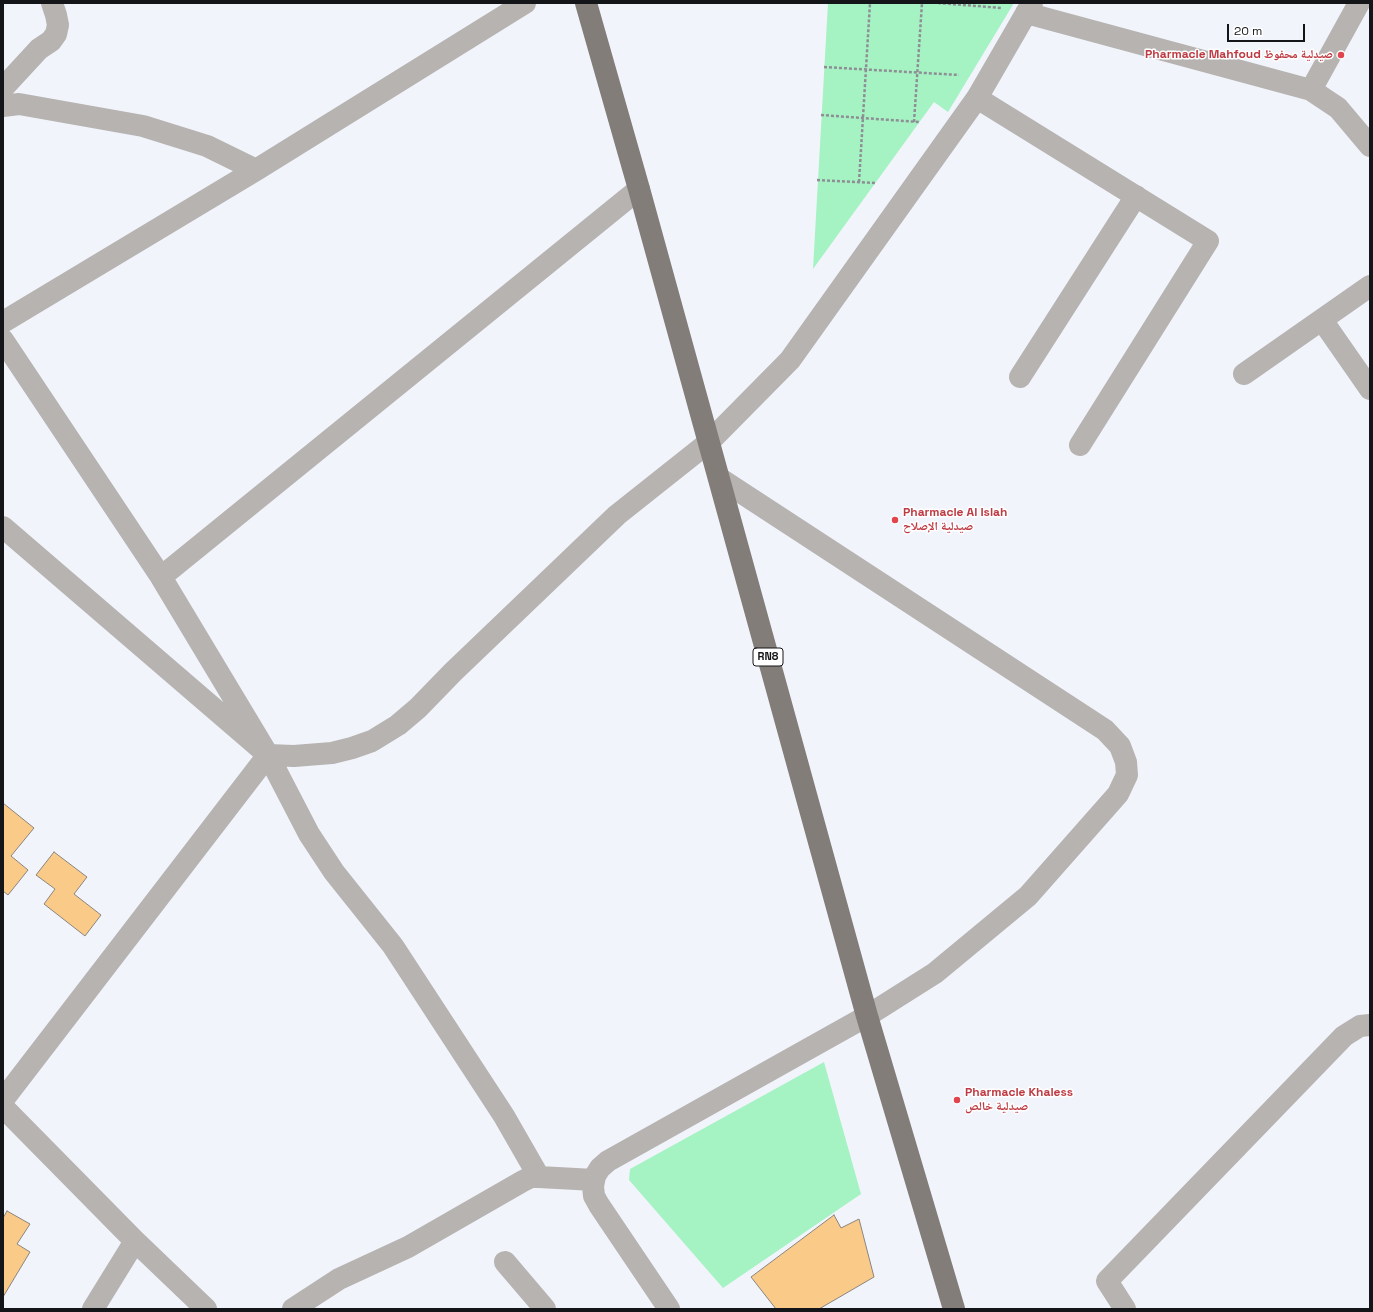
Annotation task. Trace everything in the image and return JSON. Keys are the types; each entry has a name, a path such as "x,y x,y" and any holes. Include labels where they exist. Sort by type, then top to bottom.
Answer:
{"main road":[{"name":"RN8","path":"586,3 639,189 867,1016 954,1309"}],"street":[{"path":"3,88 39,50 51,41 56,34 58,25 52,3"},
{"path":"3,322 256,170 525,3"},
{"path":"1311,90 1359,3"},
{"path":"3,527 268,755 300,756 332,753 352,748 372,741 398,725 418,708 453,672 617,515 709,442 790,360 977,98 1029,8 1311,90 1338,108 1370,146"},
{"path":"977,98 1208,241 1080,445"},
{"path":"3,106 19,104 143,126 207,146 256,170"},
{"path":"161,577 639,189"},
{"path":"1020,377 1136,196"},
{"path":"1244,374 1370,286"},
{"path":"1322,320 1370,388"},
{"path":"3,340 161,577 268,755 309,834 334,872 393,946 504,1116 538,1177"},
{"path":"669,1309 594,1196 594,1180 600,1168 608,1161 867,1016 935,973 1028,896 1118,794 1127,775 1126,762 1120,746 1105,730 718,478"},
{"path":"3,1100 268,755"},
{"path":"1125,1309 1107,1281 1344,1036 1360,1026 1370,1025"},
{"path":"3,1107 135,1241 206,1309"},
{"path":"293,1309 339,1279 408,1247 531,1177 594,1180"},
{"path":"93,1309 135,1241"},
{"path":"505,1262 545,1309"}],"path":[{"path":"859,182 870,3"},
{"path":"914,122 922,3"},
{"path":"938,3 1010,9 1029,8"},
{"path":"997,3 997,8"},
{"path":"824,67 958,75"},
{"path":"821,115 919,122"},
{"path":"817,180 875,183"}],"green space":[{"path":"828,3 1014,3 948,112 934,102 813,269"},
{"path":"824,1062 861,1194 723,1288 629,1180 630,1169"}],"building":[{"path":"3,803 34,828 11,856 28,870 8,895 3,891"},
{"path":"54,852 87,877 74,894 101,915 85,936 44,904 55,889 36,875"},
{"path":"7,1211 30,1224 17,1244 30,1252 3,1297 3,1218"},
{"path":"834,1215 841,1228 859,1219 874,1277 819,1309 776,1309 751,1277"}],"place":[{"name":"Pharmacie Mahfoud صيدلية محفوظ","path":"1341,55"},
{"name":"Pharmacie Al Islah صيدلية الإصلاح","path":"895,520"},
{"name":"Pharmacie Khaless صيدلية خالص","path":"957,1100"}]}
